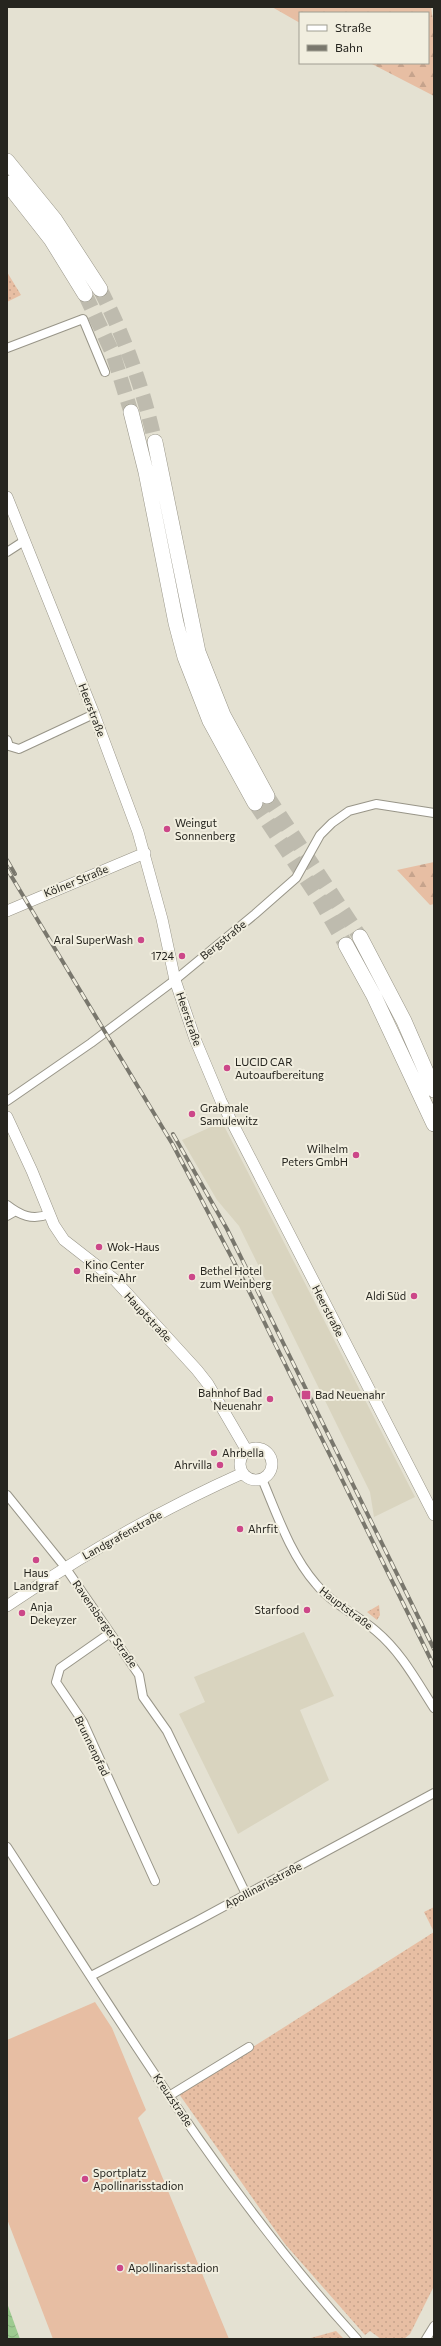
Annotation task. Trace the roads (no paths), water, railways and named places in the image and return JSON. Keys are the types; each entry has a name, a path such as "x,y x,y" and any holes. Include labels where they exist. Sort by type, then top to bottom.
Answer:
{"highway":[{"path":"7,162 55,220 100,289"},
{"path":"7,183 51,238 85,294"},
{"path":"131,412 146,472 176,623 185,657 210,721 261,799 223,715 198,652 155,442"},
{"path":"360,938 400,1014 434,1090"},
{"path":"346,945 374,996 434,1124"}],"main road":[{"name":"Heerstraße","path":"7,497 94,714 145,853 175,980 195,1039 221,1101 434,1514"},
{"name":"Kölner Straße","path":"7,911 145,853"},
{"name":"Hauptstraße","path":"7,1117 32,1171 49,1214 64,1240 114,1279 196,1370 208,1384 247,1451"},
{"path":"260,1449 270,1457 271,1469 262,1479 250,1479 243,1473 241,1460 247,1451 260,1449"},
{"name":"Landgrafenstraße","path":"7,1606 64,1567 179,1503 243,1473"}],"street":[{"path":"7,348 83,319 105,372"},
{"path":"7,552 24,541"},
{"path":"7,740 10,746 19,749 94,714"},
{"name":"Bergstraße","path":"7,1101 91,1043 175,980 296,878 320,836 332,823 349,811 376,804 434,813"},
{"path":"7,1205 11,1214 35,1217 49,1214"},
{"name":"Hauptstraße","path":"262,1479 277,1517 310,1577 323,1592 374,1629 393,1647 434,1708"},
{"name":"Ravensberger Straße","path":"7,1494 64,1567 139,1675 144,1697 166,1731 246,1894"},
{"name":"Brunnenpfad","path":"110,1633 60,1668 56,1682 83,1722 155,1881"},
{"name":"Apollinarisstraße","path":"91,1976 434,1793"},
{"name":"Kreuzstraße","path":"7,1847 169,2096 276,2245 357,2339"},
{"path":"169,2096 249,2047"},
{"path":"426,2339 434,2326"}],"water":[{"path":"7,2303 20,2339 7,2339"}],"tunnel":[{"path":"100,289 125,345 139,383 155,442"},
{"path":"85,294 113,354 131,412"},
{"path":"267,796 360,937"},
{"path":"255,803 320,900 346,945"}],"railway":[{"path":"7,860 15,874"},
{"path":"7,869 173,1145 247,1287 434,1666"},
{"path":"173,1134 227,1229 434,1649"}],"place":[{"name":"Weingut Sonnenberg","path":"167,829"},
{"name":"Aral SuperWash","path":"141,940"},
{"name":"1724","path":"182,956"},
{"name":"LUCID CAR Autoaufbereitung","path":"227,1068"},
{"name":"Grabmale Samulewitz","path":"192,1114"},
{"name":"Wilhelm Peters GmbH","path":"356,1155"},
{"name":"Wok-Haus","path":"99,1247"},
{"name":"Kino Center Rhein-Ahr","path":"77,1271"},
{"name":"Bethel Hotel zum Weinberg","path":"192,1277"},
{"name":"Aldi Süd","path":"414,1296"},
{"name":"Bad Neuenahr","path":"306,1395"},
{"name":"Bahnhof Bad Neuenahr","path":"270,1399"},
{"name":"Ahrbella","path":"214,1453"},
{"name":"Ahrvilla","path":"220,1465"},
{"name":"Ahrfit","path":"240,1529"},
{"name":"Haus Landgraf","path":"36,1560"},
{"name":"Starfood","path":"307,1610"},
{"name":"Anja Dekeyzer","path":"22,1613"},
{"name":"Sportplatz Apollinarisstadion","path":"85,2179"},
{"name":"Apollinarisstadion","path":"120,2268"}]}
